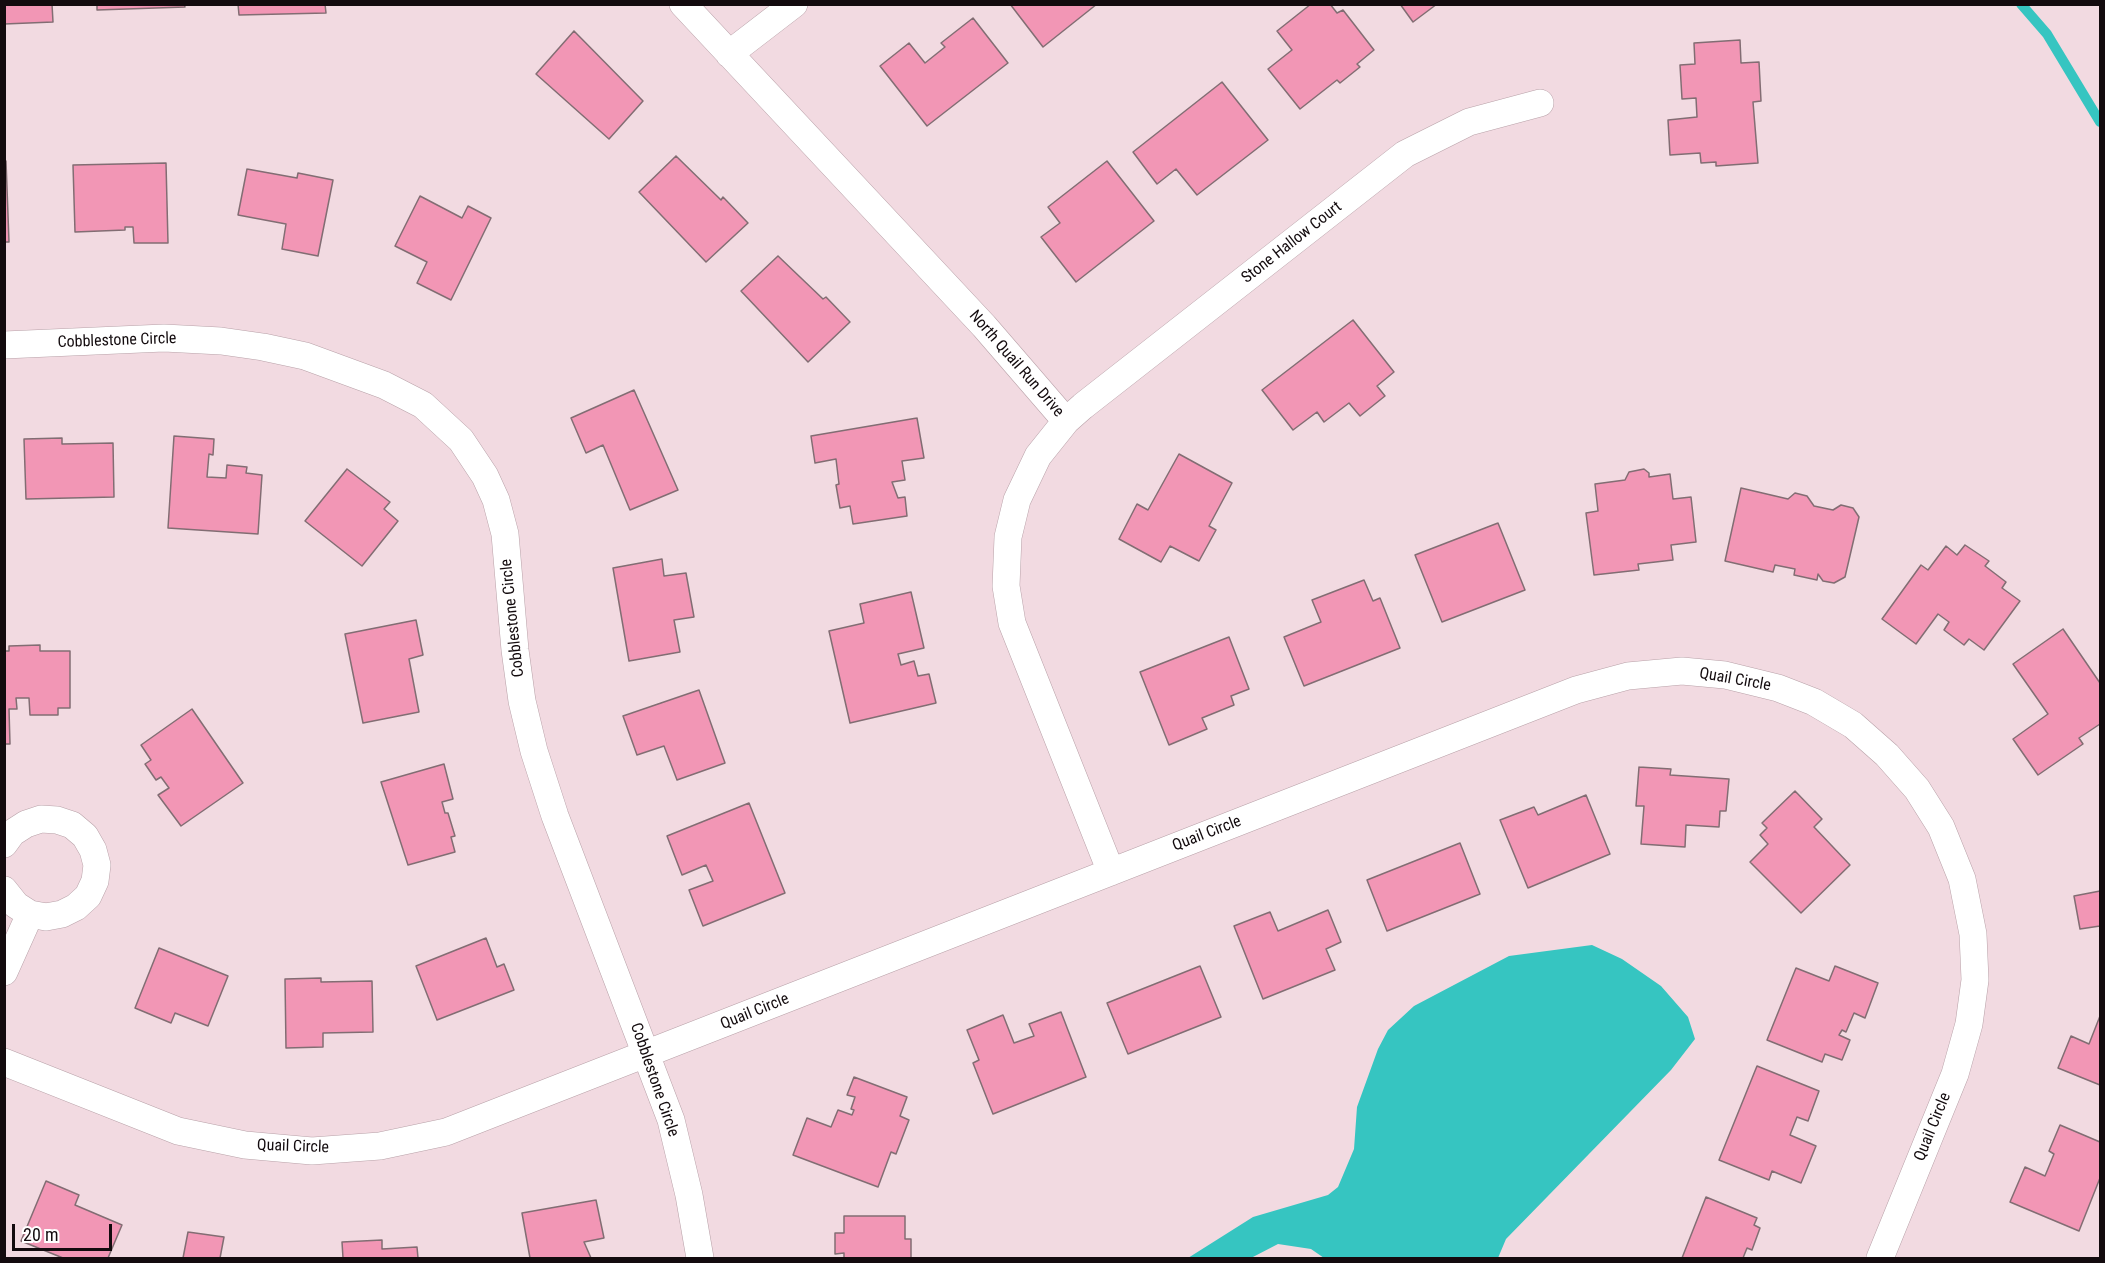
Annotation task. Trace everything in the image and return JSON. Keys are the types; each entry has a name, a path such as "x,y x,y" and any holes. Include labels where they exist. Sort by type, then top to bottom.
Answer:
{"street":[{"name":"North Quail Run Drive","path":"683,4 984,326 1066,421 1038,456 1017,500 1008,537 1006,586 1012,624 1111,872"},
{"path":"729,54 794,4"},
{"name":"Stone Hallow Court","path":"1066,421 1405,154 1469,122 1539,103"},
{"name":"Cobblestone Circle","path":"4,345 164,338 221,341 263,347 304,356 384,385 423,405 461,440 485,476 496,500 506,534 515,650 522,701 534,751 555,816 671,1120 689,1195 700,1258"},
{"name":"Quail Circle","path":"4,1062 178,1131 245,1145 312,1151 380,1146 446,1132 1576,690 1628,676 1682,671 1725,675 1778,688 1814,702 1853,725 1887,755 1917,789 1941,827 1962,879 1973,934 1975,980 1966,1034 1955,1074 1880,1258"},
{"path":"4,844 12,833 26,824 41,819 57,820 72,825 85,836 93,850 97,865 95,881 88,896 76,907 62,914 46,917 30,914 16,905 4,890"},
{"path":"4,972 30,914"}],"water":[{"path":"1592,945 1622,959 1661,986 1688,1017 1695,1039 1671,1070 1506,1239 1498,1258 1324,1258 1311,1249 1278,1244 1251,1258 1188,1258 1253,1217 1328,1195 1338,1187 1354,1149 1357,1107 1378,1049 1388,1030 1414,1006 1509,956"}],"building":[{"path":"4,4 52,4 53,22 4,24"},
{"path":"97,4 184,4 185,7 97,10"},
{"path":"238,4 325,4 326,13 239,15"},
{"path":"1010,4 1097,4 1043,47"},
{"path":"1311,4 1330,4 1337,13 1343,10 1374,50 1357,64 1360,67 1340,83 1337,80 1300,109 1268,69 1292,50 1277,31"},
{"path":"1400,4 1437,4 1413,22"},
{"path":"973,18 1008,63 927,126 880,66 909,43 925,63 945,47 941,43"},
{"path":"574,31 643,101 609,139 536,74"},
{"path":"1740,40 1741,63 1759,62 1761,101 1753,102 1758,163 1716,166 1716,162 1701,163 1700,153 1670,155 1668,120 1697,117 1696,98 1682,99 1680,65 1695,64 1694,43"},
{"path":"1222,82 1268,140 1197,195 1176,169 1157,184 1133,152"},
{"path":"676,156 721,200 723,197 748,223 706,262 639,192"},
{"path":"4,161 6,161 9,242 4,242"},
{"path":"1107,161 1154,221 1076,282 1041,237 1060,223 1048,207"},
{"path":"166,163 168,243 134,243 133,227 125,227 125,230 75,232 73,165"},
{"path":"247,169 297,178 298,173 333,180 318,256 282,249 286,224 238,215"},
{"path":"420,196 462,218 468,206 491,218 451,300 417,283 427,262 395,246"},
{"path":"778,256 823,299 826,297 850,322 808,362 741,291"},
{"path":"1353,320 1394,372 1377,386 1385,396 1360,416 1349,403 1324,422 1317,412 1293,430 1262,390"},
{"path":"634,390 678,490 630,510 603,445 586,453 571,418"},
{"path":"917,418 924,458 902,461 905,480 892,482 898,498 905,497 907,516 853,524 850,506 840,508 836,485 839,484 836,459 815,463 811,436"},
{"path":"174,436 214,439 213,455 209,454 207,477 226,478 227,465 247,467 246,473 262,475 258,534 168,528"},
{"path":"62,438 62,444 113,443 114,497 26,499 24,439"},
{"path":"1179,454 1232,483 1209,526 1216,530 1199,561 1170,546 1161,562 1119,539 1137,504 1148,510"},
{"path":"347,469 390,502 384,509 398,521 362,566 305,521"},
{"path":"1644,469 1649,473 1649,477 1670,474 1673,499 1691,497 1696,542 1671,545 1673,560 1638,564 1639,570 1594,575 1586,513 1598,511 1595,484 1625,480 1629,472"},
{"path":"1741,488 1788,499 1795,493 1807,496 1814,506 1833,510 1841,505 1853,508 1859,517 1845,577 1834,583 1823,581 1818,574 1817,580 1794,575 1795,569 1775,565 1773,572 1725,561"},
{"path":"1498,523 1525,590 1442,622 1415,555"},
{"path":"1965,545 1989,561 1985,566 2006,582 2002,588 2020,601 1984,650 1969,639 1964,645 1944,630 1949,622 1938,614 1916,644 1882,619 1921,565 1928,570 1946,546 1957,555"},
{"path":"662,559 664,576 686,573 694,617 674,620 680,652 629,661 613,568"},
{"path":"1364,580 1373,601 1380,598 1400,648 1304,686 1284,637 1321,622 1312,600"},
{"path":"911,592 924,648 898,654 901,665 914,661 918,676 929,674 936,703 850,723 829,631 864,623 860,604"},
{"path":"416,620 423,655 409,659 419,712 363,723 345,634"},
{"path":"2063,629 2100,683 2100,724 2079,738 2083,744 2038,775 2013,739 2048,714 2013,664"},
{"path":"1229,637 1249,689 1231,696 1234,705 1202,718 1207,729 1169,745 1140,672"},
{"path":"40,645 40,651 70,651 70,708 58,708 58,715 30,715 29,698 16,698 17,709 9,709 10,744 4,744 4,651 9,651 9,646"},
{"path":"699,690 725,763 677,780 664,746 637,755 623,716"},
{"path":"192,709 243,783 181,826 158,795 169,788 161,777 156,780 145,764 151,760 141,745"},
{"path":"444,764 453,799 442,802 455,836 451,837 455,852 408,865 381,782"},
{"path":"1639,767 1671,769 1670,775 1729,779 1726,811 1720,811 1719,827 1686,825 1685,847 1641,844 1644,806 1636,806"},
{"path":"1795,791 1822,819 1814,827 1850,865 1801,913 1750,862 1768,844 1760,835 1767,828 1762,823"},
{"path":"1586,795 1610,854 1528,888 1500,820 1534,807 1538,815"},
{"path":"749,803 785,893 703,926 689,890 713,881 706,865 682,875 667,836"},
{"path":"1460,843 1480,894 1387,931 1367,880"},
{"path":"2100,891 2100,926 2080,929 2074,896"},
{"path":"1328,910 1341,942 1326,949 1335,970 1263,999 1234,926 1270,912 1278,931"},
{"path":"486,938 497,967 504,964 514,990 437,1020 416,966"},
{"path":"159,948 228,976 208,1026 175,1013 171,1023 135,1008"},
{"path":"1200,966 1221,1017 1128,1054 1107,1003"},
{"path":"1835,966 1878,983 1865,1018 1854,1013 1846,1032 1842,1030 1839,1035 1850,1040 1842,1060 1825,1054 1822,1062 1767,1040 1796,968 1829,981"},
{"path":"321,978 321,982 372,981 373,1032 323,1033 323,1047 286,1048 285,979"},
{"path":"1061,1012 1086,1077 993,1114 973,1063 979,1060 967,1030 1003,1015 1014,1043 1034,1036 1029,1024"},
{"path":"2100,1016 2100,1085 2058,1068 2071,1036 2089,1044"},
{"path":"1757,1066 1819,1091 1808,1121 1797,1117 1790,1135 1816,1146 1801,1183 1772,1171 1769,1180 1719,1160"},
{"path":"854,1077 907,1097 900,1116 909,1120 896,1154 891,1152 878,1187 793,1155 807,1118 831,1127 838,1110 852,1115 854,1110 851,1109 855,1097 847,1095"},
{"path":"2060,1125 2100,1142 2100,1178 2079,1231 2010,1202 2025,1167 2045,1176 2054,1154 2049,1151"},
{"path":"46,1181 79,1195 75,1205 122,1225 108,1258 63,1258 21,1241"},
{"path":"1706,1197 1757,1218 1754,1225 1760,1228 1752,1250 1747,1248 1743,1258 1682,1258"},
{"path":"596,1200 604,1238 584,1242 591,1258 530,1258 522,1213"},
{"path":"844,1216 905,1216 905,1239 911,1239 911,1258 844,1258 844,1253 835,1254 835,1233 844,1233"},
{"path":"188,1232 224,1237 220,1258 183,1258"},
{"path":"382,1240 382,1249 417,1247 418,1258 343,1258 342,1242"}],"waterway":[{"path":"2021,4 2047,34 2100,122"}]}
